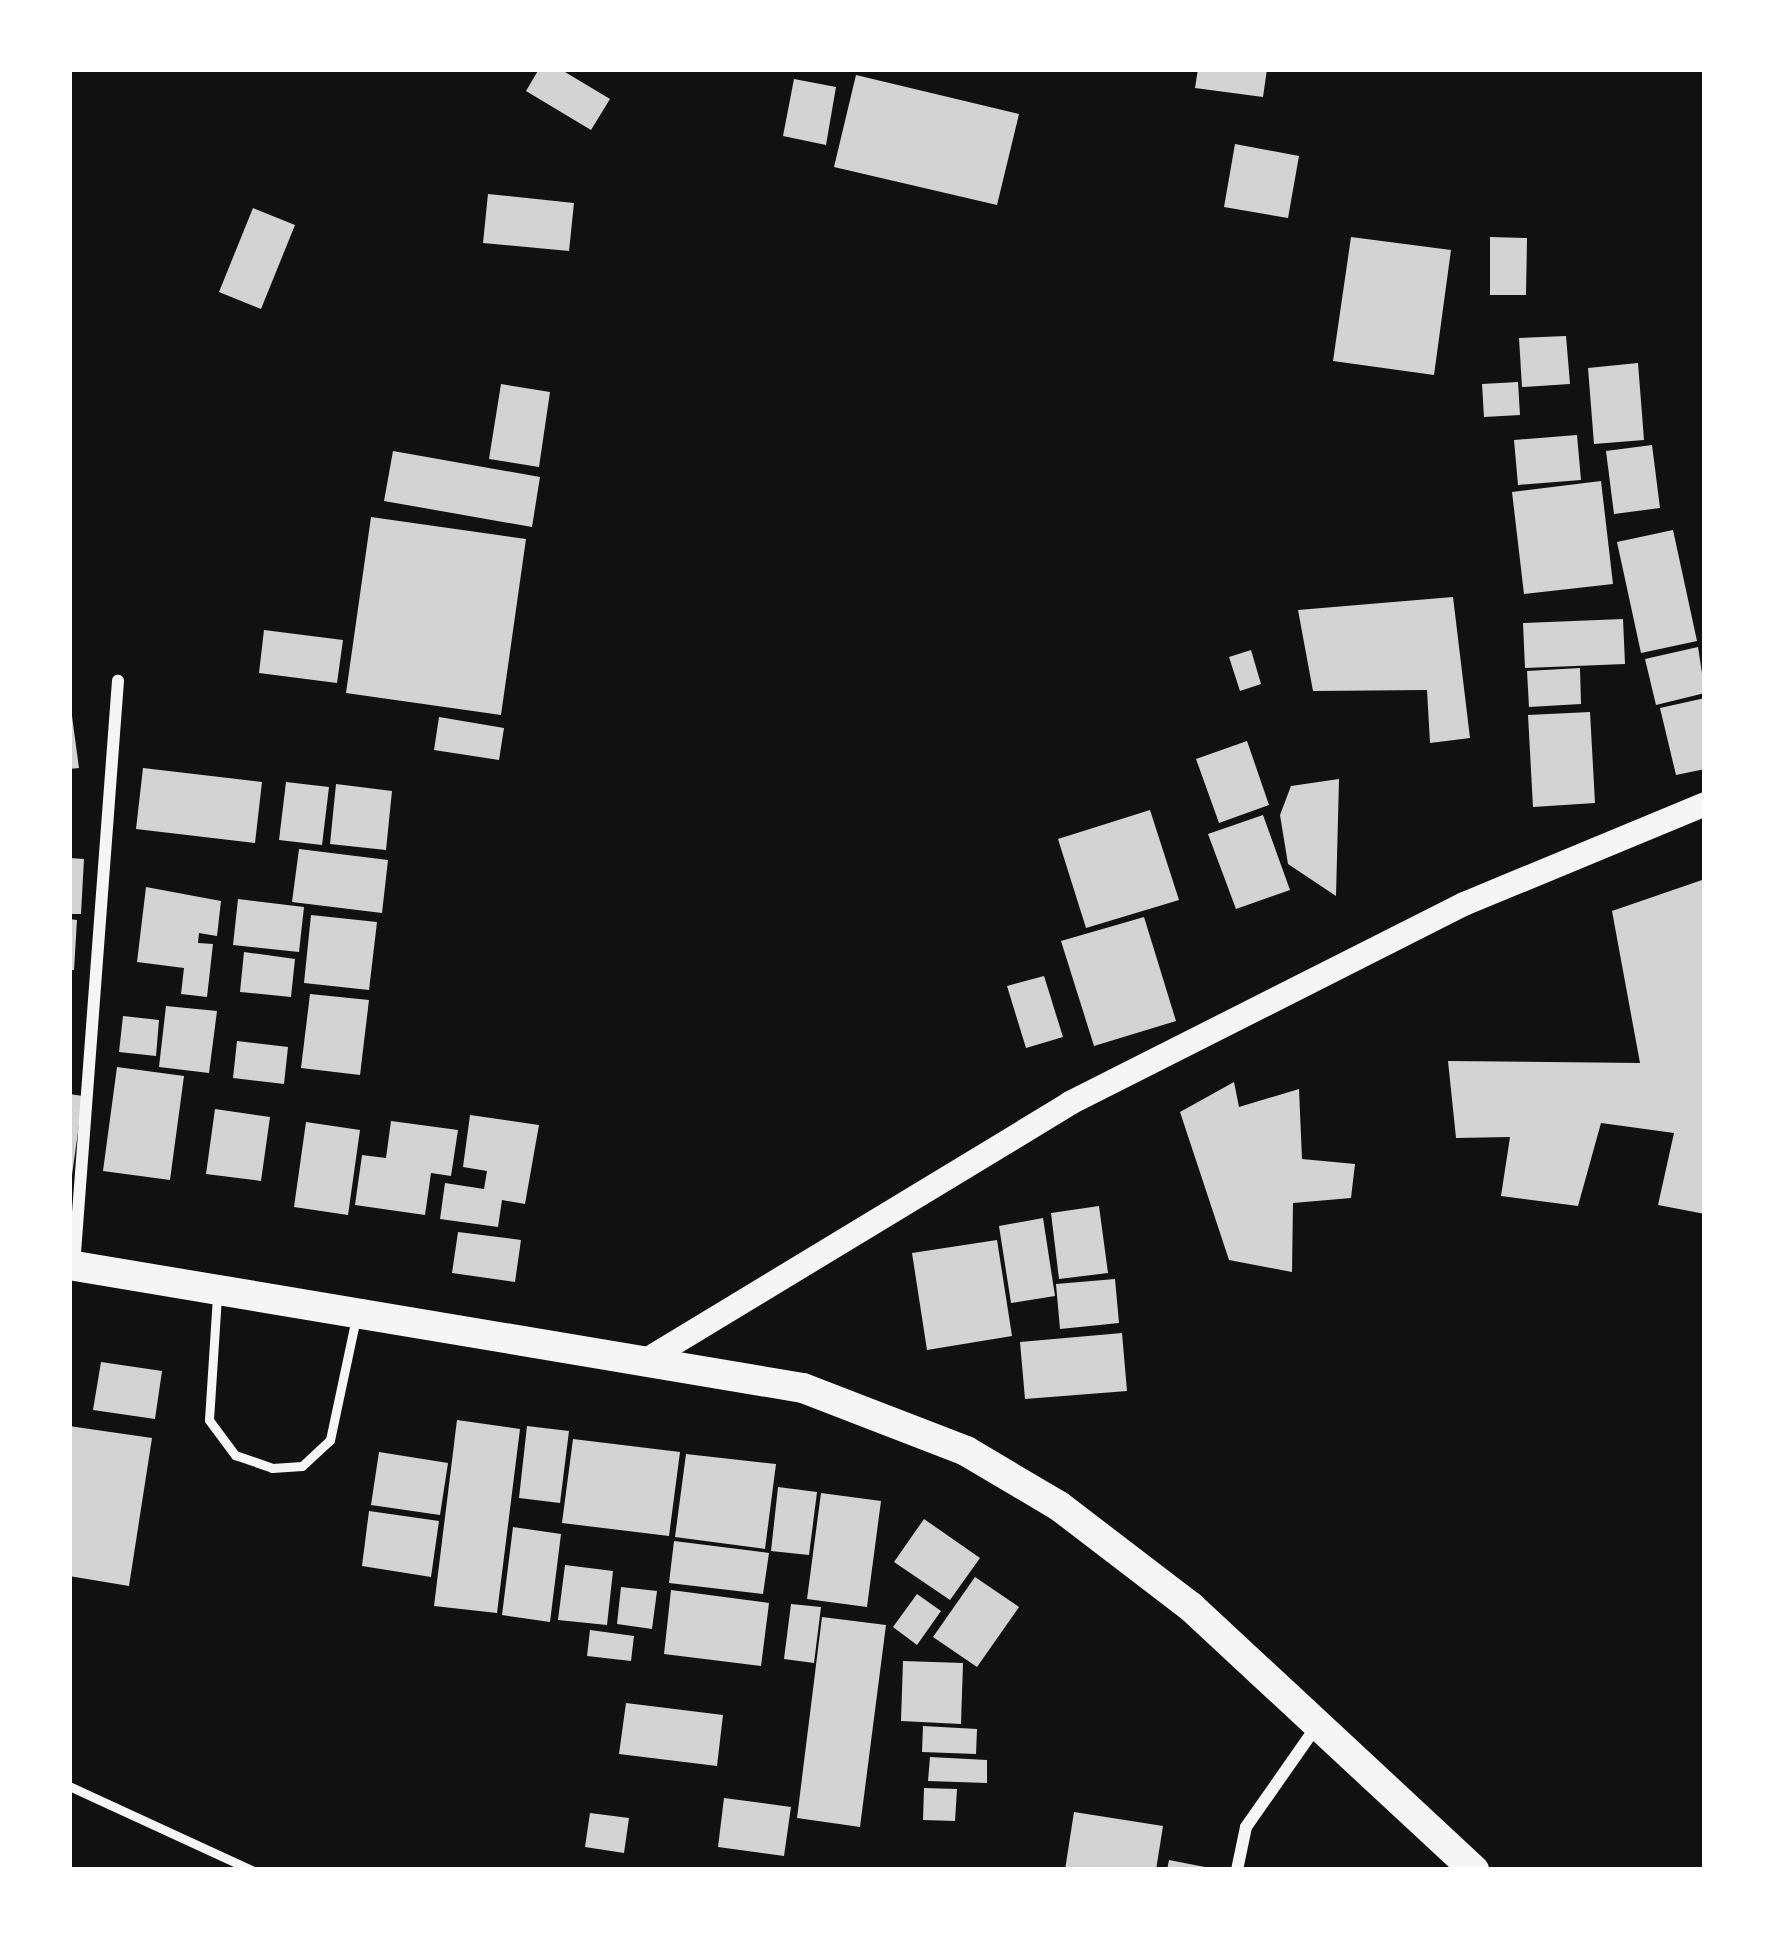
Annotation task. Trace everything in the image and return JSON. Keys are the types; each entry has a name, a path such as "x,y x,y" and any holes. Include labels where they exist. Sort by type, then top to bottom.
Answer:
{"main road":[{"path":"648,1359 1070,1103 1464,904 1705,804"},
{"path":"71,1266 803,1388 966,1451 1059,1506 1174,1594 1474,1870"}],"street":[{"path":"71,1266 101,987 118,681"},
{"path":"1237,1870 1246,1827 1316,1726"}],"lane":[{"path":"217,1290 208,1420 235,1456 272,1468 302,1466 330,1440 357,1313"},
{"path":"69,1786 252,1870"}],"building":[{"path":"539,69 560,69 610,99 591,130 526,91"},
{"path":"1198,69 1267,69 1263,97 1195,88"},
{"path":"856,75 1019,114 997,205 834,167"},
{"path":"794,79 836,87 826,145 783,136"},
{"path":"1235,144 1299,156 1288,218 1224,207"},
{"path":"488,194 574,203 569,251 483,243"},
{"path":"253,208 295,225 261,309 219,292"},
{"path":"1351,237 1451,250 1434,375 1333,361"},
{"path":"1490,237 1527,238 1526,295 1490,295"},
{"path":"1566,336 1570,384 1522,387 1519,338"},
{"path":"1638,363 1644,440 1594,444 1588,368"},
{"path":"1518,382 1520,415 1484,417 1482,384"},
{"path":"501,384 550,392 539,467 489,459"},
{"path":"1577,435 1581,480 1518,485 1514,440"},
{"path":"1652,445 1660,508 1614,514 1606,451"},
{"path":"393,451 540,477 532,527 384,501"},
{"path":"1601,481 1613,584 1524,594 1512,492"},
{"path":"371,517 526,539 501,715 346,693"},
{"path":"1673,530 1697,641 1641,653 1617,542"},
{"path":"1453,597 1470,738 1430,743 1427,690 1313,691 1298,610"},
{"path":"1623,619 1625,664 1525,668 1523,623"},
{"path":"264,630 343,640 337,683 259,673"},
{"path":"1698,647 1705,693 1656,705 1645,659"},
{"path":"1251,650 1261,684 1240,691 1229,657"},
{"path":"1580,668 1581,704 1529,707 1527,671"},
{"path":"69,694 79,768 69,769"},
{"path":"1705,698 1705,769 1676,775 1660,708"},
{"path":"1590,712 1595,803 1533,807 1528,715"},
{"path":"439,717 504,728 499,760 434,750"},
{"path":"1247,741 1269,805 1219,823 1196,759"},
{"path":"143,768 262,782 255,843 136,829"},
{"path":"1339,779 1336,896 1288,864 1280,815 1291,786"},
{"path":"286,782 329,787 322,845 279,840"},
{"path":"336,784 392,791 386,850 330,844"},
{"path":"1150,810 1179,900 1086,928 1058,839"},
{"path":"1263,815 1290,890 1236,909 1208,834"},
{"path":"299,849 388,860 382,913 292,902"},
{"path":"69,858 84,859 81,914 69,914"},
{"path":"1705,879 1705,1214 1658,1205 1674,1133 1601,1123 1578,1206 1501,1196 1510,1137 1456,1138 1448,1061 1640,1063 1612,911"},
{"path":"146,887 221,901 217,936 199,933 198,943 213,944 207,997 181,994 184,968 137,962"},
{"path":"238,899 304,907 299,952 233,945"},
{"path":"311,915 377,922 369,990 304,983"},
{"path":"1144,917 1176,1021 1094,1046 1061,941"},
{"path":"69,919 77,920 74,970 69,970"},
{"path":"244,952 295,959 291,997 240,992"},
{"path":"1044,976 1063,1037 1026,1048 1007,986"},
{"path":"310,994 369,1000 360,1075 301,1068"},
{"path":"166,1006 217,1011 209,1073 159,1067"},
{"path":"123,1016 159,1020 156,1056 119,1052"},
{"path":"237,1041 288,1047 284,1084 233,1078"},
{"path":"117,1067 184,1076 170,1180 103,1171"},
{"path":"1234,1082 1239,1107 1299,1089 1302,1159 1355,1164 1351,1198 1293,1203 1292,1272 1229,1260 1180,1112"},
{"path":"69,1094 83,1096 72,1175 69,1175"},
{"path":"215,1109 270,1117 261,1181 206,1174"},
{"path":"470,1115 539,1125 525,1204 502,1200 498,1227 440,1219 445,1183 484,1189 487,1171 463,1167"},
{"path":"391,1121 458,1130 451,1176 431,1173 425,1215 355,1205 362,1155 386,1158"},
{"path":"306,1122 360,1130 348,1215 294,1207"},
{"path":"1099,1206 1108,1273 1059,1279 1051,1213"},
{"path":"1043,1218 1055,1296 1011,1303 999,1226"},
{"path":"458,1232 521,1240 515,1282 452,1273"},
{"path":"997,1240 1012,1336 927,1350 912,1253"},
{"path":"1115,1279 1119,1323 1060,1329 1056,1284"},
{"path":"1122,1333 1127,1391 1025,1399 1020,1342"},
{"path":"101,1362 162,1371 155,1419 93,1410"},
{"path":"457,1420 520,1429 497,1613 434,1606"},
{"path":"69,1426 152,1438 129,1586 69,1576"},
{"path":"527,1426 569,1431 560,1503 519,1498"},
{"path":"573,1439 680,1452 669,1536 562,1523"},
{"path":"379,1452 448,1463 440,1515 371,1505"},
{"path":"686,1454 776,1464 765,1549 675,1537"},
{"path":"778,1487 817,1492 809,1555 771,1551"},
{"path":"821,1493 881,1501 867,1607 807,1599"},
{"path":"369,1511 439,1521 431,1577 362,1566"},
{"path":"924,1519 980,1558 950,1600 894,1562"},
{"path":"513,1527 561,1534 550,1622 502,1615"},
{"path":"674,1541 769,1553 763,1594 669,1583"},
{"path":"565,1565 613,1571 607,1625 558,1620"},
{"path":"975,1577 1019,1607 977,1667 933,1637"},
{"path":"621,1587 657,1591 652,1629 617,1624"},
{"path":"671,1590 769,1603 761,1666 664,1654"},
{"path":"917,1594 941,1611 917,1645 893,1627"},
{"path":"791,1604 821,1607 814,1663 784,1659"},
{"path":"822,1617 886,1625 860,1827 797,1818"},
{"path":"590,1630 634,1636 631,1661 587,1656"},
{"path":"903,1661 963,1663 961,1724 901,1721"},
{"path":"626,1703 723,1715 717,1766 619,1754"},
{"path":"923,1726 977,1729 976,1754 922,1752"},
{"path":"930,1757 987,1760 987,1783 928,1781"},
{"path":"924,1788 957,1789 955,1821 923,1820"},
{"path":"724,1798 791,1807 784,1856 718,1847"},
{"path":"1074,1812 1163,1826 1156,1870 1065,1870"},
{"path":"590,1813 629,1818 624,1853 585,1847"},
{"path":"1169,1860 1210,1868 1210,1870 1167,1870"}]}
